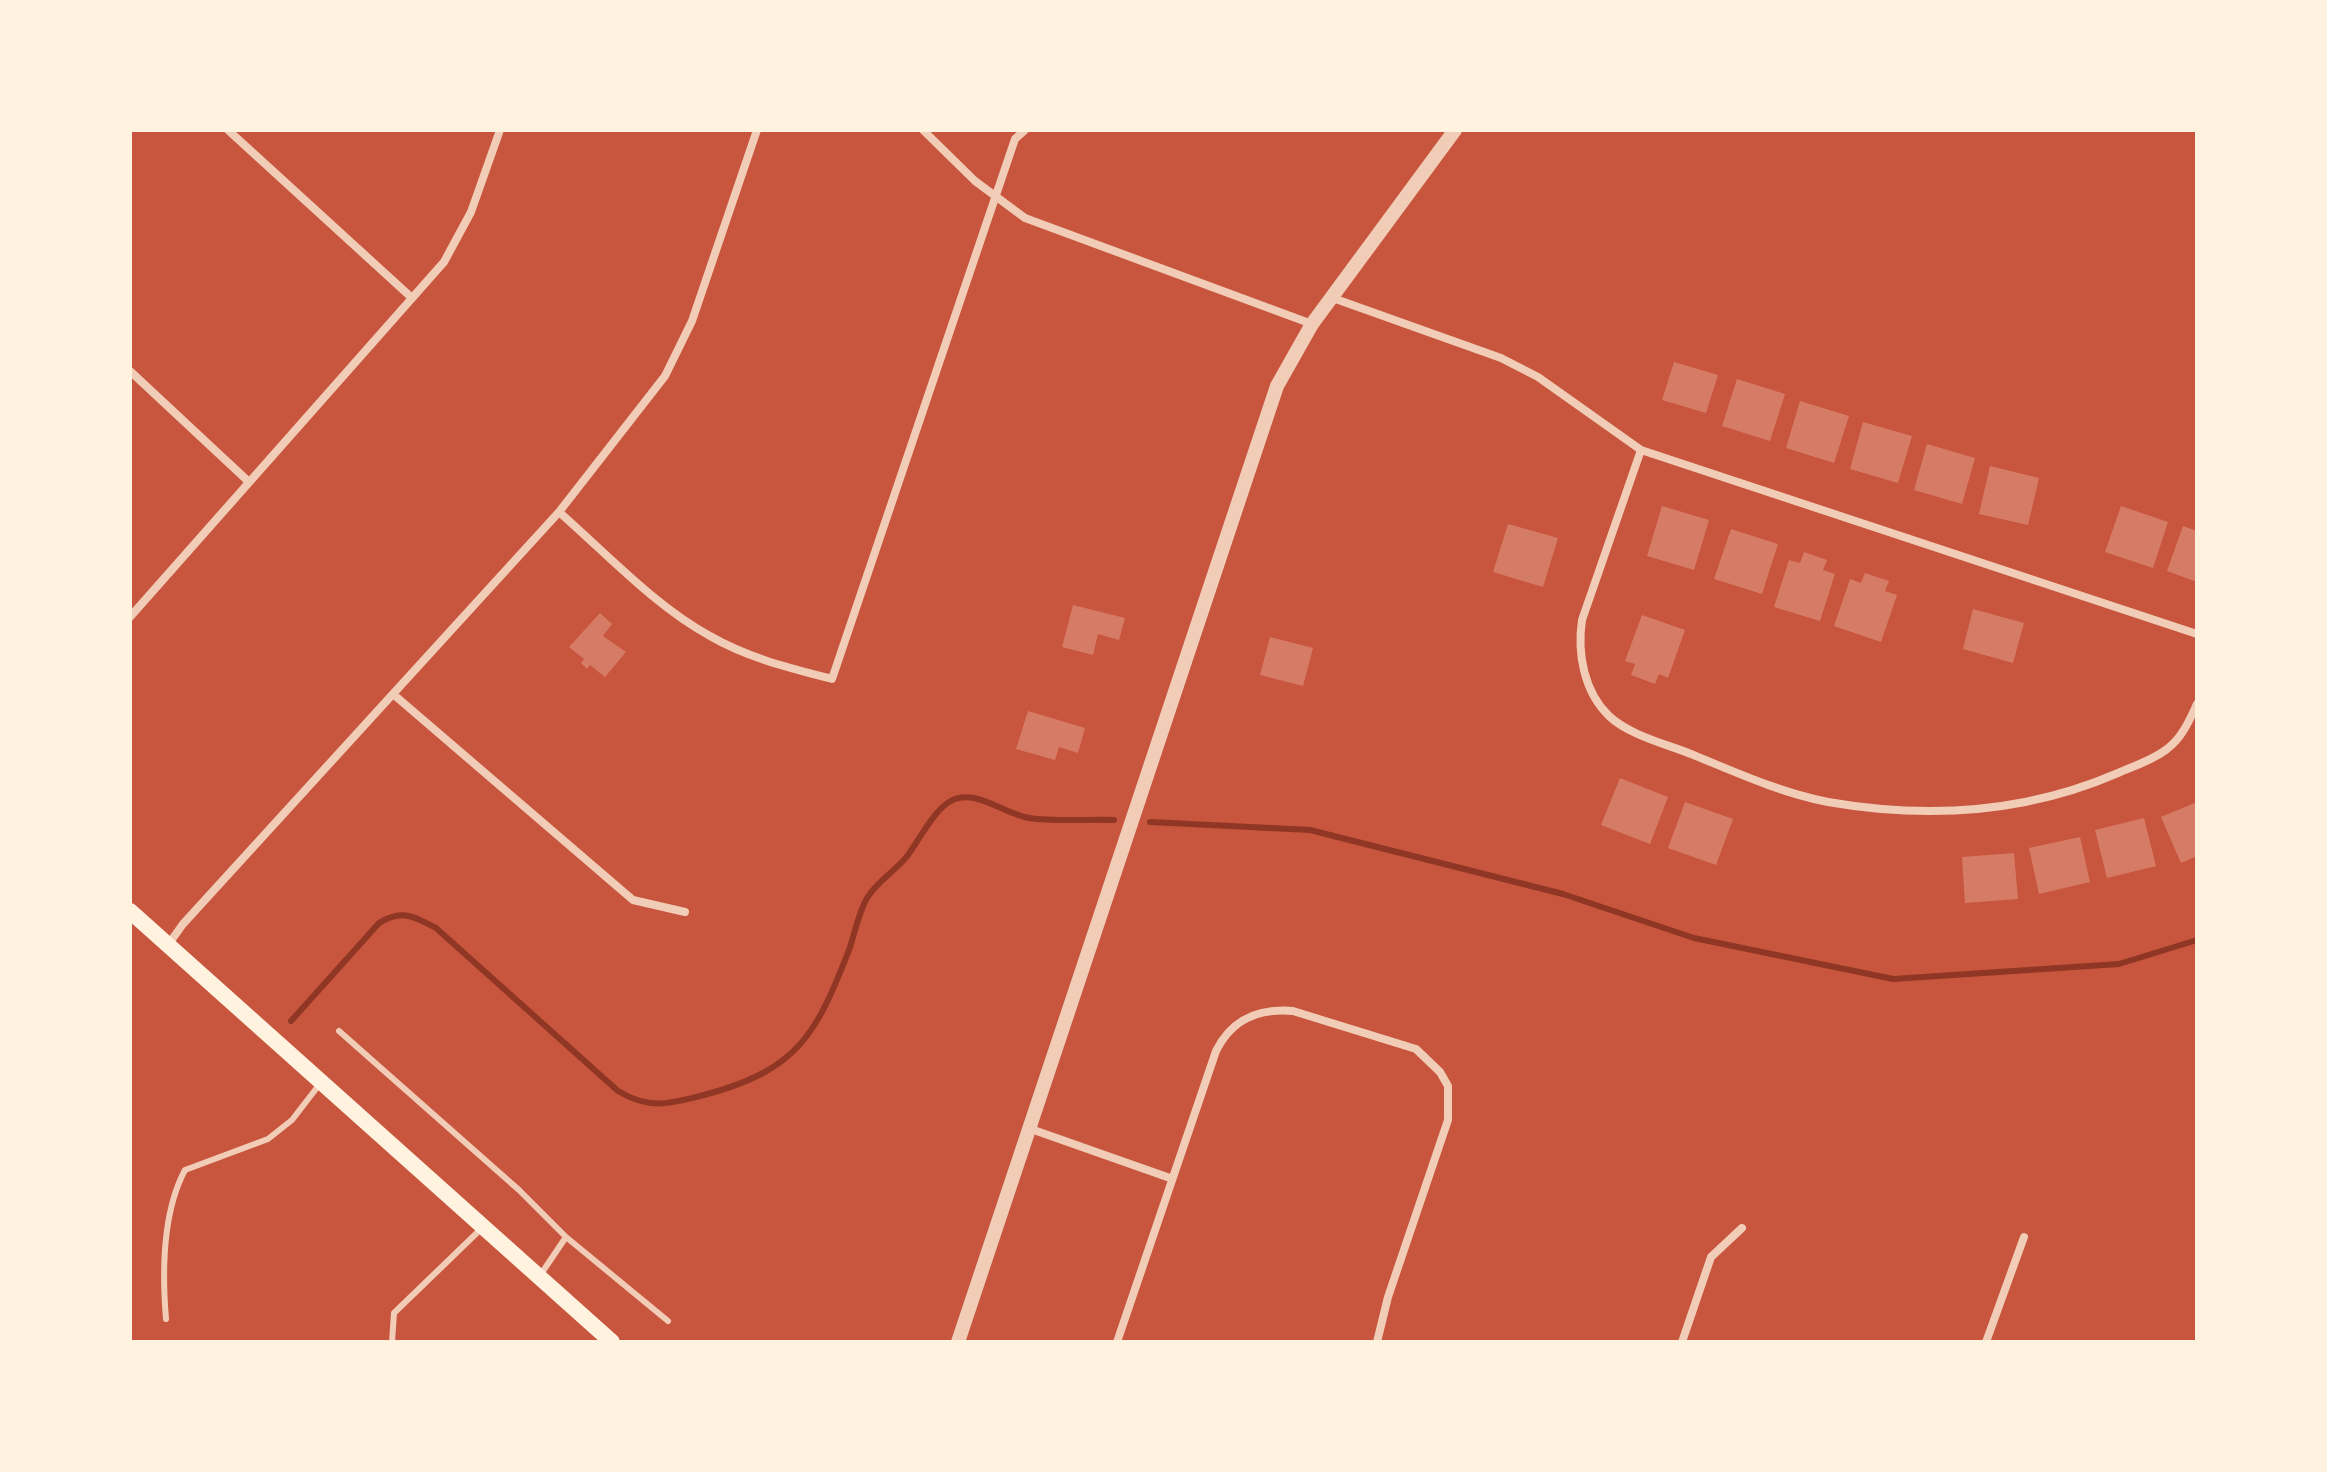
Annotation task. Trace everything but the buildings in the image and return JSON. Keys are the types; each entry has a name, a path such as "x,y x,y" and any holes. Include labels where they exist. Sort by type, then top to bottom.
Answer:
{"main road":[{"path":"130,911 612,1342"}],"street":[{"path":"228,130 412,298"},
{"path":"130,617 444,262 471,212 500,130"},
{"path":"168,945 183,924 559,512 665,376 692,321 757,130"},
{"path":"923,130 995,198 1025,218 1076,239 1264,303 1312,324"},
{"path":"559,512 664,604 710,636 766,661 832,679 1015,139 1025,130"},
{"path":"958,1342 1277,386 1330,297 1455,130"},
{"path":"1330,297 1501,358 1538,377 1641,450 2197,634"},
{"path":"130,371 249,482"},
{"path":"1641,450 1582,620 1579,640 1587,679 1595,697 1610,717 1634,731 1768,785 1824,801 1883,810 1946,812 2044,798 2099,781 2167,750 2182,733 2197,704"},
{"path":"393,694 633,900 685,912"},
{"path":"1117,1342 1170,1178 1216,1051 1231,1027 1261,1011 1293,1011 1402,1044 1428,1059 1448,1086 1448,1120 1388,1297 1377,1342"},
{"path":"1027,1128 1170,1178"},
{"path":"1682,1342 1711,1257 1742,1228"},
{"path":"1986,1342 2024,1237"}],"lane":[{"path":"339,1031 519,1190 566,1237 668,1321"},
{"path":"166,1319 163,1282 170,1216 174,1191 185,1170 268,1139 292,1120 322,1082"},
{"path":"392,1342 394,1313 483,1227"},
{"path":"539,1277 566,1237"}],"waterway":[{"path":"291,1021 379,923 395,916 408,916 436,928 618,1091 640,1101 660,1104 692,1098 762,1074 799,1045 826,1005 867,898 903,861 932,819 949,802 969,797 1020,816 1114,820"},
{"path":"1150,822 1310,830 1563,894 1694,938 1893,979 2119,964 2197,940"}]}
